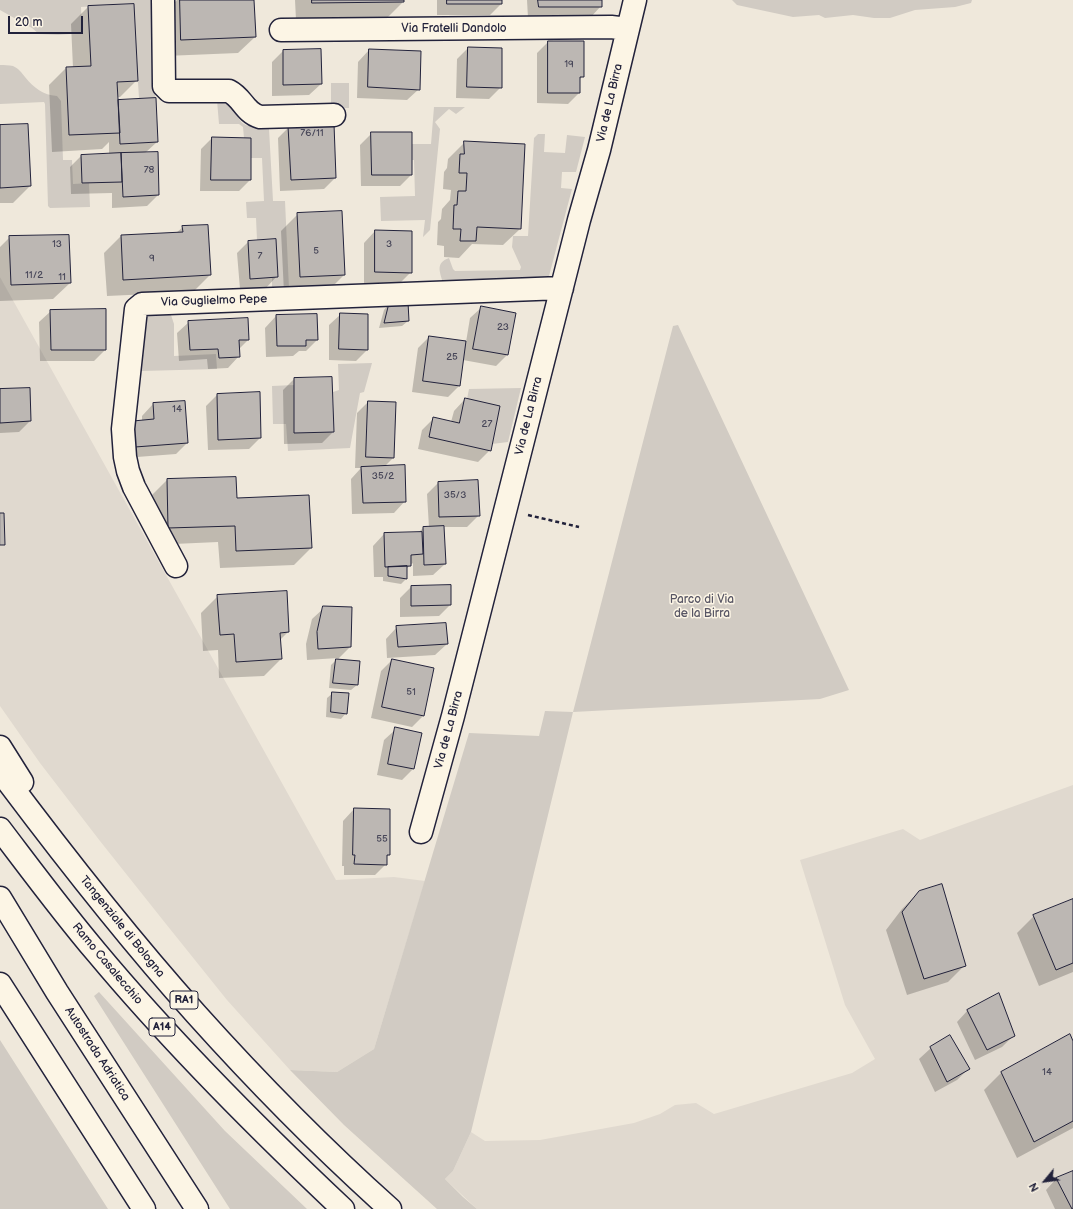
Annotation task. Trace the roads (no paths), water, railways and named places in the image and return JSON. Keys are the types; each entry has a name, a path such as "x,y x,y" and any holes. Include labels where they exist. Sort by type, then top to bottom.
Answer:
{"main road":[{"path":"163,0 164,86 169,91 229,91 236,95 253,115 260,117 334,115"},
{"name":"Via de La Birra","path":"421,832 457,700 562,288 599,150 635,0"},
{"name":"Via Fratelli Dandolo","path":"281,30 611,27 628,29"},
{"name":"Via Guglielmo Pepe","path":"176,566 134,487 125,457 123,429 136,309 142,304 562,288"},
{"path":"0,747 93,892"},
{"name":"Tangenziale di Bologna","path":"0,771 93,892 164,979 248,1071 318,1141 390,1209"},
{"name":"Ramo Casalecchio","path":"0,829 97,953 158,1023 281,1151 343,1209"},
{"name":"Autostrada Adriatica","path":"0,898 57,992 197,1209"},
{"path":"0,984 144,1209"}],"park label":[{"name":"Parco di Via de la Birra","path":"702,607"}]}
